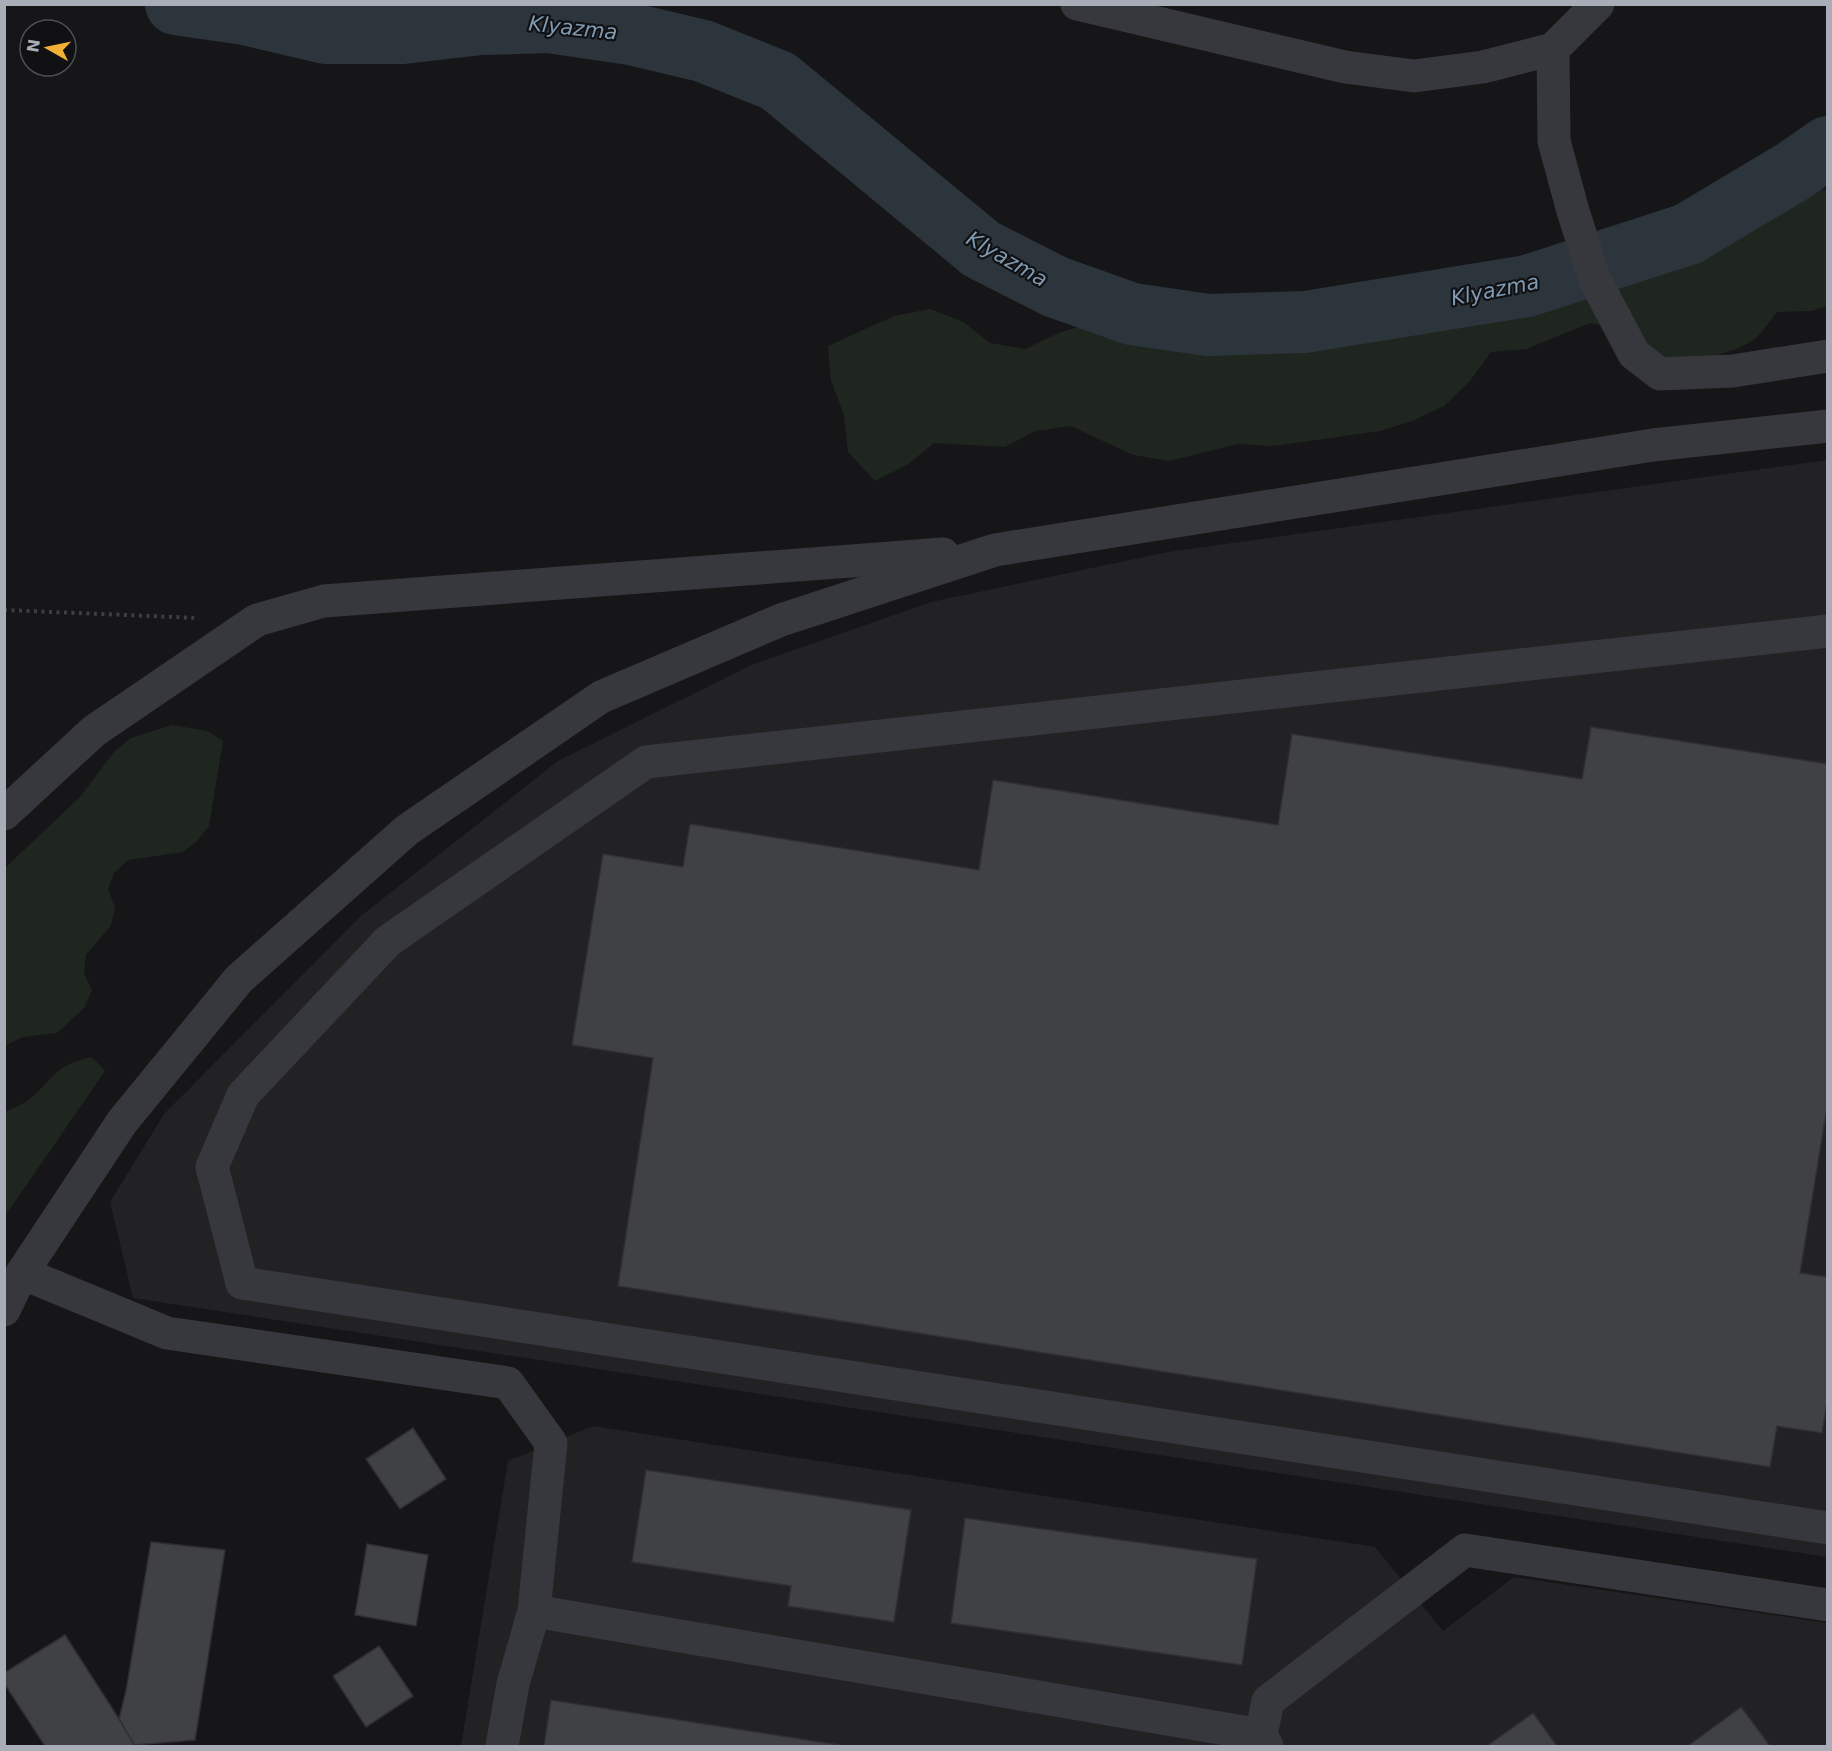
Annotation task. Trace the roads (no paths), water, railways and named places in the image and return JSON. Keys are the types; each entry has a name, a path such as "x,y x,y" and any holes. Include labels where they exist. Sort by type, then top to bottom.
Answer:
{"street":[{"path":"1077,4 1345,67 1414,76 1483,67 1553,50 1598,4"},
{"path":"1553,50 1554,141 1595,280 1634,354 1660,374 1732,371 1827,356"},
{"path":"4,814 94,731 257,620 324,601 995,550 1653,445 1827,426"},
{"path":"4,1310 22,1273 122,1122 239,979 407,830 601,697 781,620 995,550"},
{"path":"1827,631 646,762 388,941 243,1095 212,1167 242,1283 1827,1528"},
{"path":"22,1273 167,1333 508,1383 551,1443 534,1611 513,1683 502,1746"},
{"path":"534,1611 1264,1741 1268,1701 1465,1550 1827,1605"}],"waterway":[{"name":"Klyazma","path":"176,4 245,14 326,33 403,33 481,24 549,22 631,34 703,51 778,81 981,249 1056,287 1132,314 1208,325 1305,322 1527,286 1688,234 1792,172 1828,147"}]}
